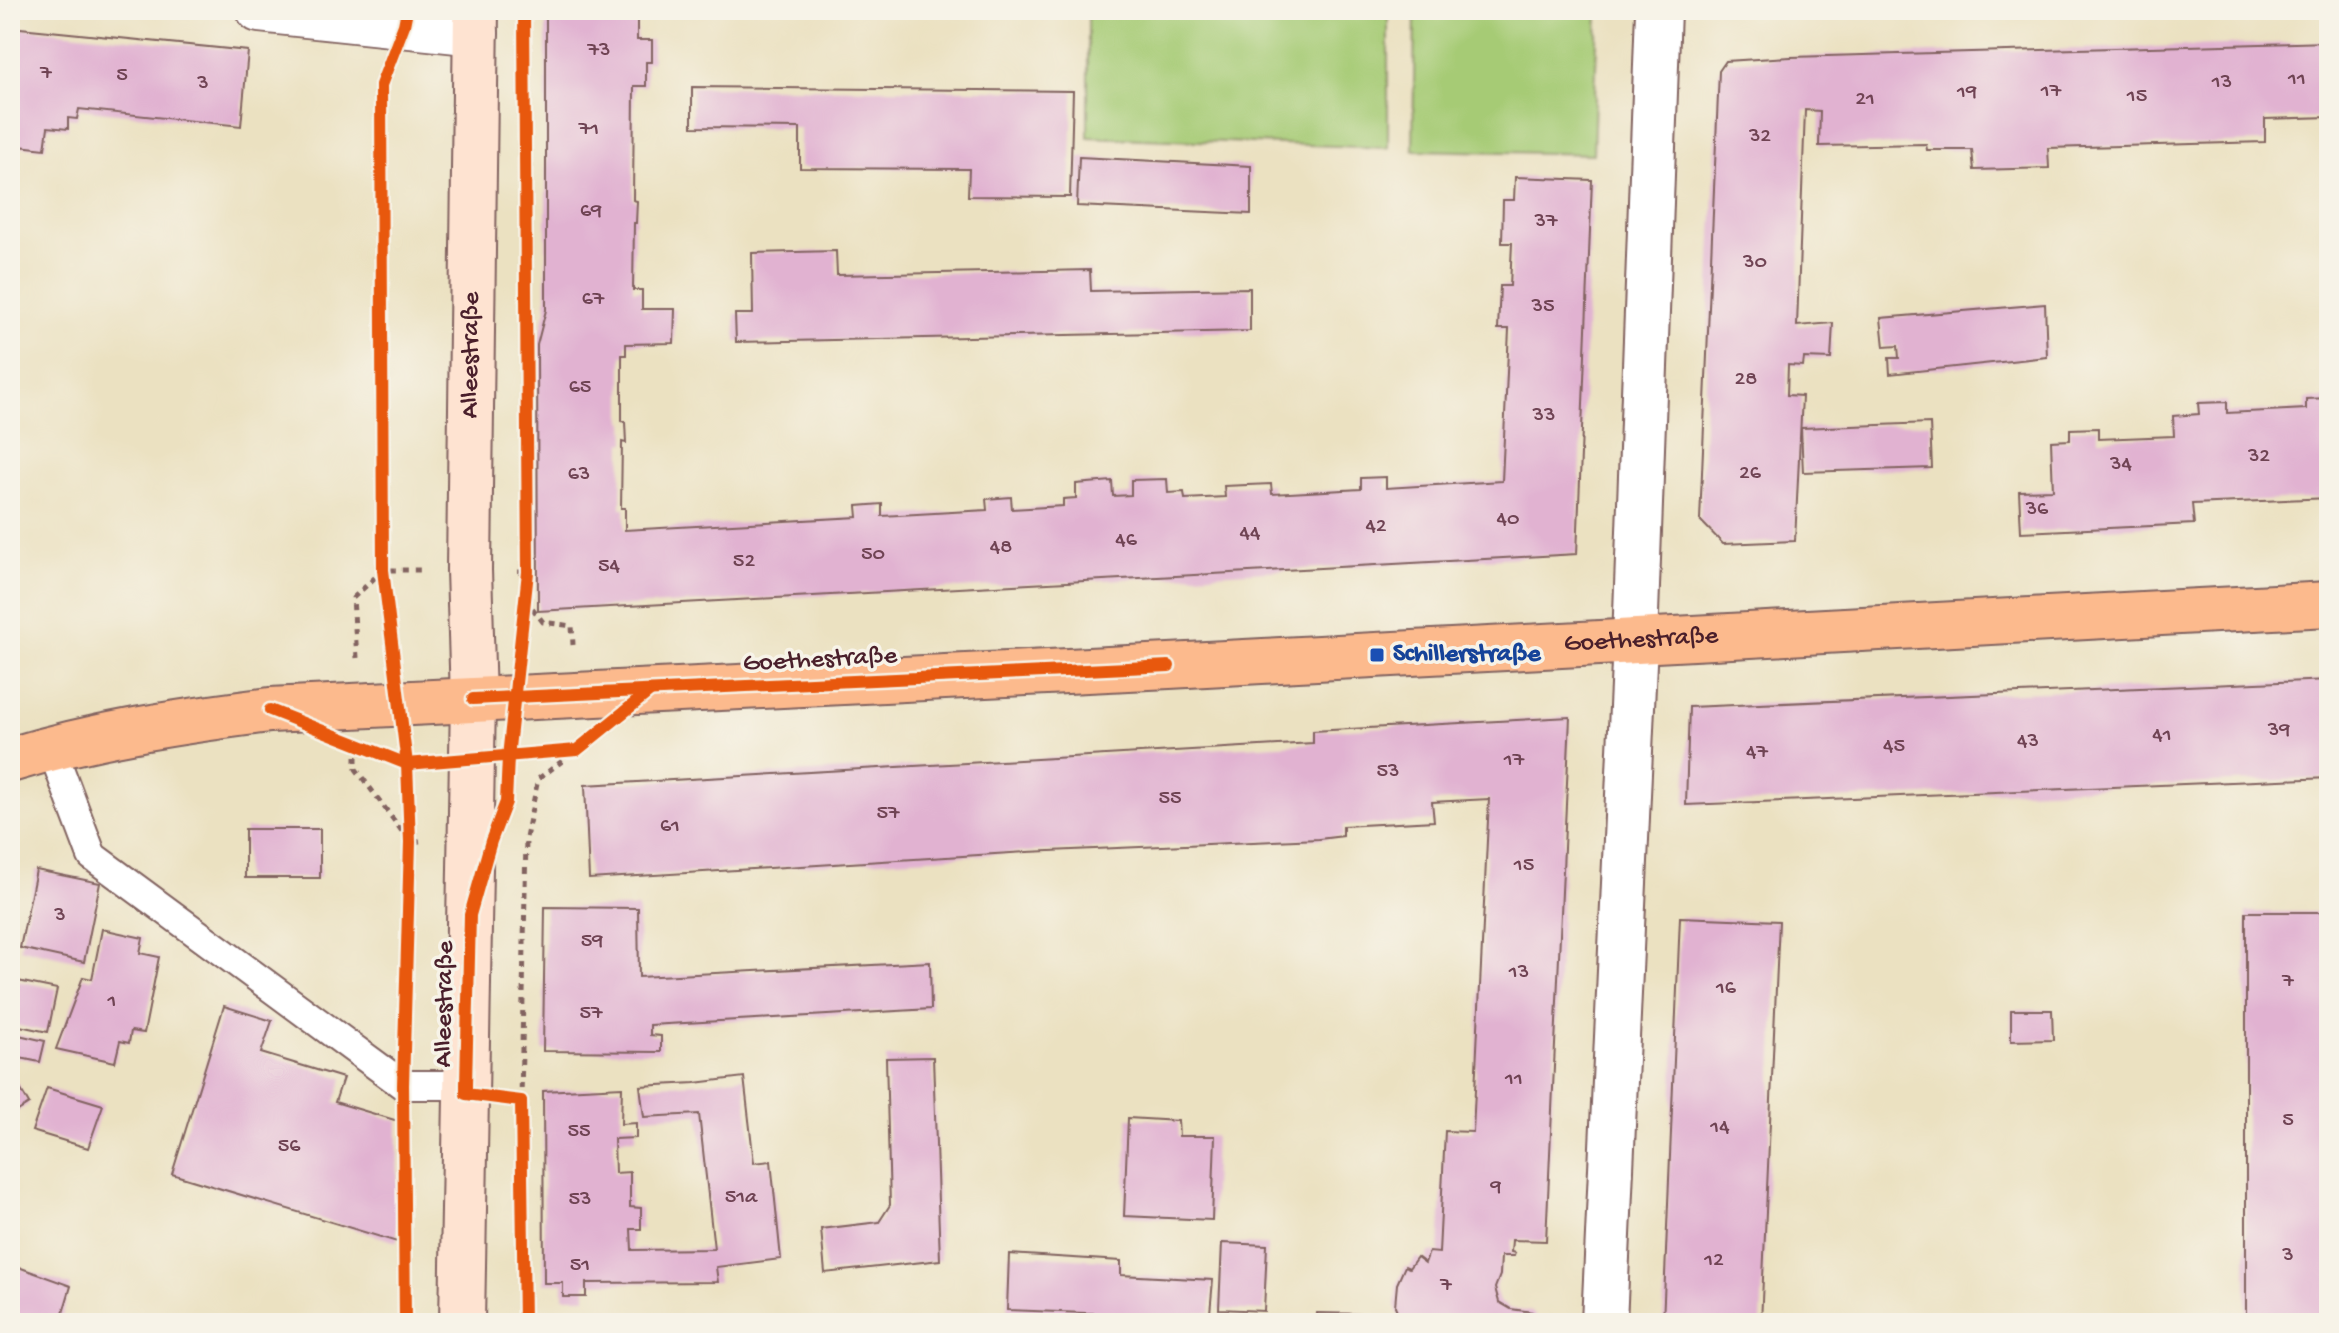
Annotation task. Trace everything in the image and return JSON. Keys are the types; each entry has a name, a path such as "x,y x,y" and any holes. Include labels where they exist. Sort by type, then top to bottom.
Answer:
{"main road":[{"name":"Alleestraße","path":"462,1323 473,699 469,570 476,21"},
{"name":"Goethestraße","path":"10,760 51,747 169,723 270,710 2329,604"}],"street":[{"path":"259,10 476,21"},
{"path":"1604,1323 1635,641 1658,10"}],"lane":[{"path":"51,747 92,856 403,1085 466,1090"}],"path":[{"path":"383,570 385,584"},
{"path":"524,620 528,572"},
{"path":"528,572 527,601 543,622 572,626 577,750"},
{"path":"466,1090 521,1101 526,838 538,779 589,740"},
{"path":"549,752 577,750"},
{"path":"409,811 410,842"}],"green space":[{"path":"1088,10 1388,10 1388,148 1088,137"},
{"path":"1415,10 1598,10 1593,154 1413,150"}],"building":[{"path":"546,10 637,10 637,40 652,40 652,62 646,62 646,86 634,86 633,200 637,201 633,290 642,290 642,309 675,309 674,343 626,344 626,355 622,355 622,421 625,422 626,443 622,442 621,508 625,508 625,530 858,517 857,506 882,504 882,516 987,510 986,499 1011,497 1012,509 1063,506 1063,499 1076,498 1076,484 1112,481 1113,496 1131,495 1131,480 1167,479 1168,493 1184,492 1185,499 1225,497 1224,486 1271,484 1272,494 1361,489 1361,478 1386,477 1386,488 1502,481 1509,329 1498,329 1500,286 1510,286 1512,243 1502,243 1503,200 1514,200 1515,177 1592,180 1577,554 538,611 537,345 546,310"},
{"path":"10,27 248,51 241,126 79,109 77,119 68,118 68,129 48,127 45,149 10,145"},
{"path":"2329,42 2329,117 2265,119 2265,142 2048,148 2049,168 1974,170 1972,150 1927,150 1926,144 1819,146 1820,111 1805,110 1797,326 1833,323 1831,359 1804,358 1803,366 1788,365 1787,395 1802,396 1795,541 1723,544 1700,520 1719,71 1726,61"},
{"path":"692,87 1073,91 1070,197 968,196 969,169 800,168 800,128 692,127"},
{"path":"1079,157 1251,166 1251,214 1077,206"},
{"path":"836,251 837,275 1090,270 1091,291 1250,288 1250,331 736,342 735,314 753,314 752,253"},
{"path":"2045,304 2047,357 1890,374 1889,358 1899,358 1898,346 1884,347 1881,318"},
{"path":"2329,398 2329,498 2192,504 2194,524 2021,532 2019,491 2053,490 2051,441 2070,440 2070,429 2098,428 2098,439 2174,436 2173,416 2199,414 2198,403 2227,402 2227,413 2306,409 2306,399"},
{"path":"1930,423 1932,468 1803,472 1801,428"},
{"path":"2329,680 2329,778 1686,805 1689,707"},
{"path":"1570,717 1546,1241 1512,1240 1511,1252 1515,1253 1514,1256 1501,1256 1500,1275 1495,1288 1499,1302 1511,1309 1532,1312 1540,1323 1402,1323 1395,1306 1397,1284 1405,1266 1409,1268 1417,1257 1425,1263 1429,1252 1439,1253 1445,1131 1473,1132 1489,799 1432,802 1434,821 1343,826 1343,836 1319,839 1027,852 589,879 585,785 1313,743 1313,731"},
{"path":"245,829 320,829 320,878 245,878"},
{"path":"36,870 100,883 84,962 20,948"},
{"path":"545,907 638,908 639,977 930,962 931,1009 650,1025 650,1035 661,1036 661,1052 543,1051"},
{"path":"2246,912 2329,912 2329,1323 2246,1323"},
{"path":"1680,917 1779,921 1761,1323 1663,1323"},
{"path":"102,929 143,938 140,953 159,957 144,1033 131,1031 129,1043 120,1041 115,1062 56,1049 83,977 92,979"},
{"path":"13,980 57,989 48,1032 10,1024"},
{"path":"224,1006 272,1021 261,1053 343,1078 335,1102 398,1121 397,1242 172,1174"},
{"path":"2011,1010 2052,1010 2053,1040 2011,1041"},
{"path":"10,1033 45,1041 40,1062 10,1056"},
{"path":"933,1057 940,1260 825,1273 821,1229 879,1222 890,1205 886,1058"},
{"path":"10,1071 29,1104 10,1116"},
{"path":"744,1077 754,1163 771,1161 781,1259 716,1267 718,1282 586,1283 586,1297 563,1297 563,1283 544,1283 543,1091 622,1087 621,1124 636,1123 636,1138 614,1139 615,1173 630,1172 630,1207 641,1208 641,1229 631,1229 632,1250 714,1249 699,1114 644,1117 640,1086"},
{"path":"47,1088 103,1105 88,1148 32,1131"},
{"path":"1128,1118 1178,1121 1179,1136 1215,1136 1212,1220 1124,1216"},
{"path":"1222,1243 1267,1245 1264,1311 1219,1309"},
{"path":"1009,1254 1121,1261 1121,1275 1213,1280 1210,1313 1196,1313 1196,1323 1162,1323 1163,1316 1007,1310"},
{"path":"10,1264 71,1286 60,1323 10,1323"},
{"path":"1317,1313 1362,1314 1362,1323 1316,1323"}],"cycle path":[{"path":"405,1323 403,1085 410,842 407,764 383,570 381,85 407,10"},
{"path":"524,10 528,572 506,802 491,841 470,915 466,1085 466,1094 521,1101 524,1323"},
{"path":"473,699 1169,666"},
{"path":"270,710 407,764 577,750 650,691"}],"place":[{"name":"Schillerstraße","path":"1377,655"}]}
